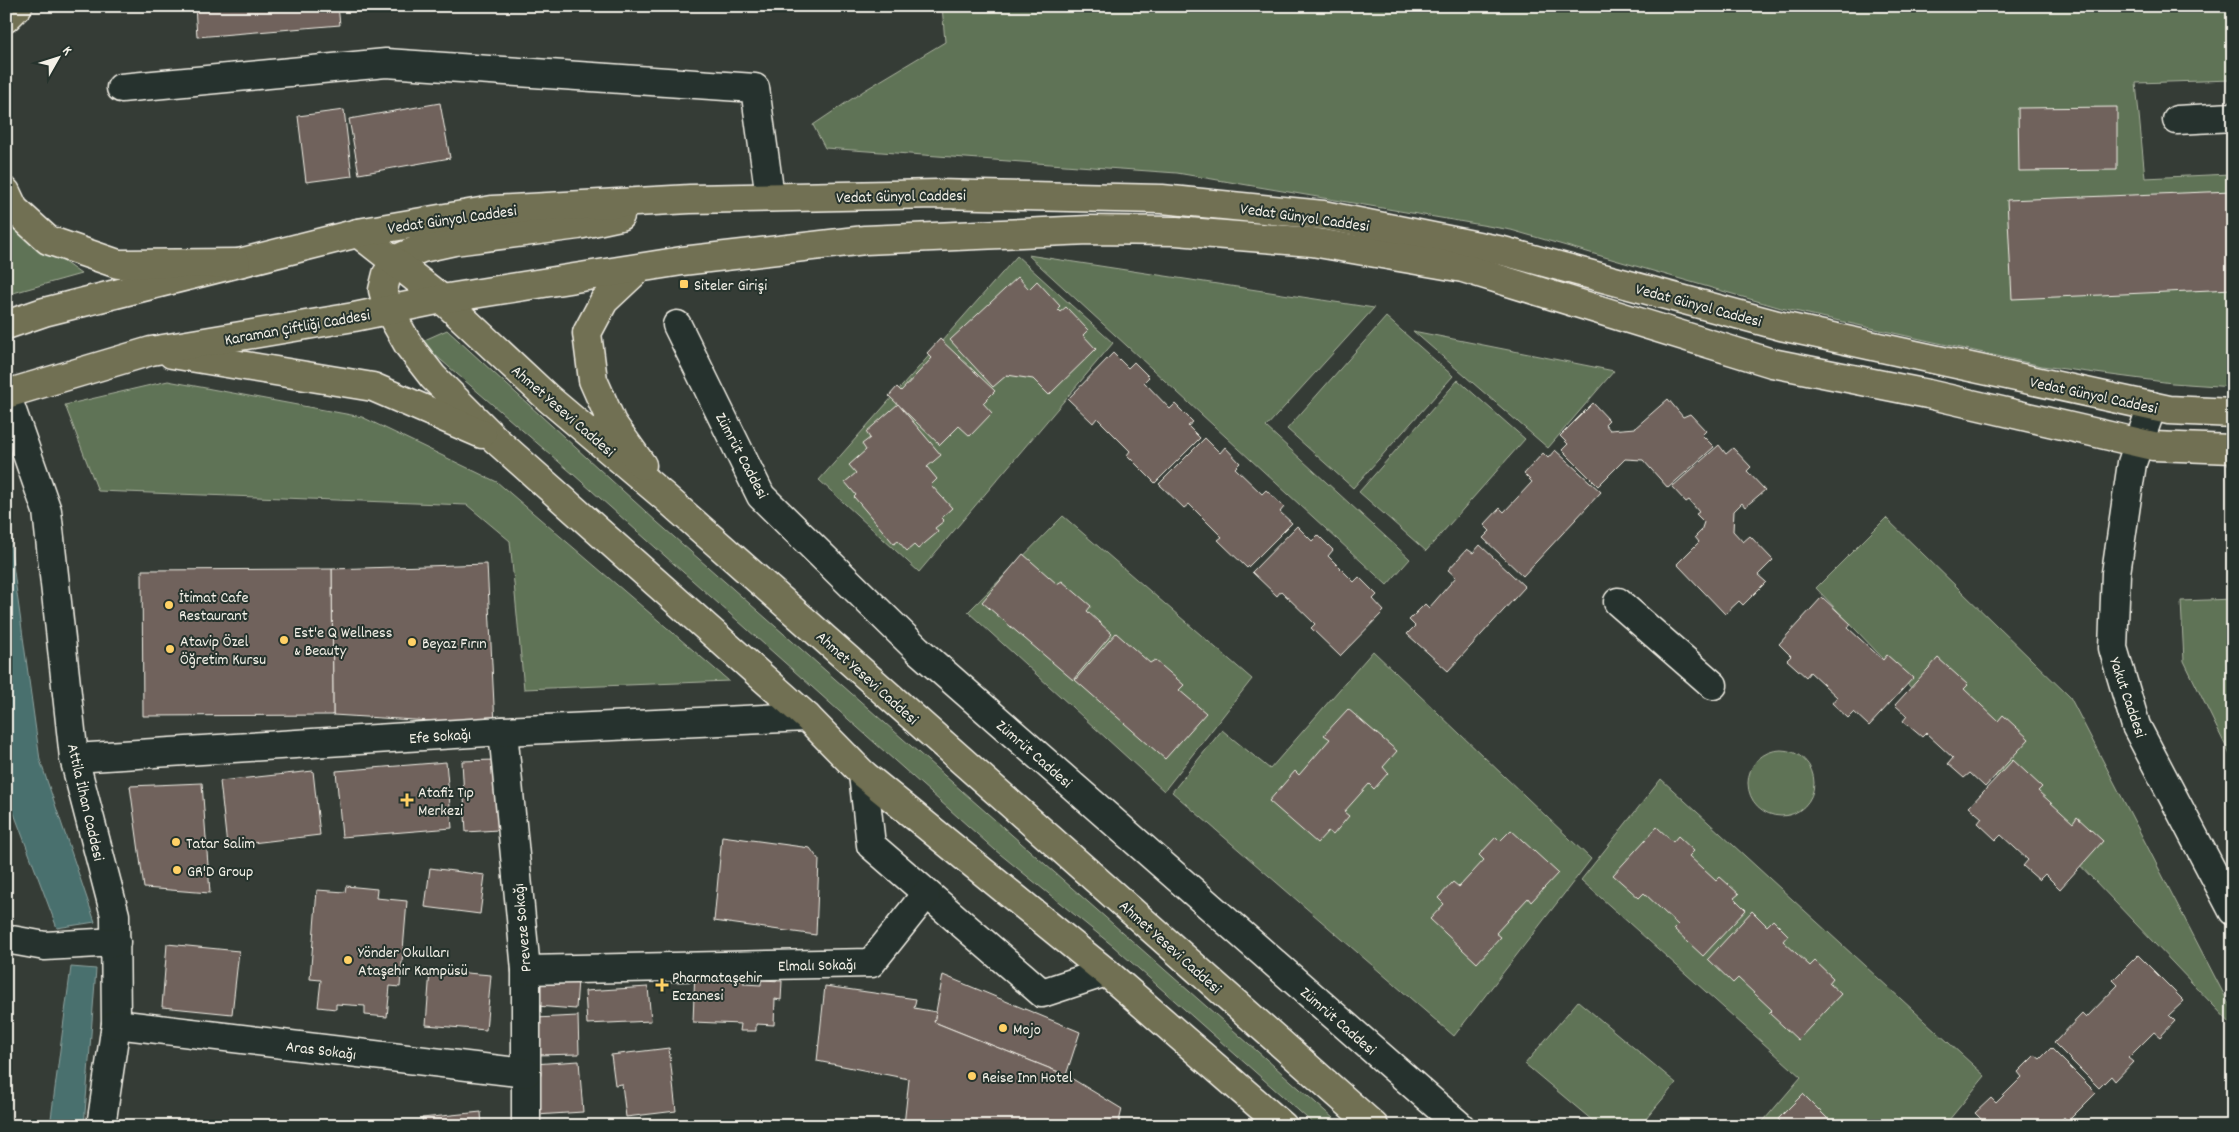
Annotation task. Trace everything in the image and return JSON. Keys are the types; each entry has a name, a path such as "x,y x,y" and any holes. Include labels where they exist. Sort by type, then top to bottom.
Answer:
{"main road":[{"path":"6,18 18,6"},
{"path":"6,192 14,209 48,240 118,264 236,263"},
{"name":"Vedat Günyol Caddesi","path":"358,233 492,210 690,199 937,194 1162,199 1323,216 1503,251 1781,326 2169,410 2233,413"},
{"path":"690,199 578,225 454,241 422,248 401,257 387,274 383,290 388,309 409,346 433,377 496,440 807,717 863,774 1106,972 1283,1126"},
{"name":"Vedat Günyol Caddesi","path":"442,298 682,261 865,240 1089,230 1176,231 1312,242 1463,268 1772,363 1928,394 2153,446 2233,449"},
{"path":"6,325 44,312 358,233"},
{"name":"Ahmet Yesevi Caddesi","path":"358,233 442,298 549,399 666,498 1374,1126"},
{"path":"638,269 604,301 587,334 593,380 612,423 666,498"},
{"name":"Karaman Çiftliği Caddesi","path":"151,351 354,317 442,298"},
{"path":"6,394 151,351 373,387 496,440"}],"street":[{"path":"121,88 386,63 756,88 770,197"},
{"path":"2177,120 2233,117"},
{"name":"Zümrüt Caddesi","path":"677,325 761,496 918,650 1460,1126"},
{"name":"Attila İlhan Caddesi","path":"6,394 48,511 74,758 115,915 116,1024 101,1126"},
{"name":"Yakut Caddesi","path":"2152,406 2132,463 2116,572 2113,648 2136,726 2233,911"},
{"path":"1618,602 1713,685"},
{"name":"Efe Sokağı","path":"74,758 503,731 807,717"},
{"name":"Preveze Sokağı","path":"503,731 526,970 526,1126"},
{"path":"863,774 871,845 1042,993 1106,972"},
{"name":"Elmalı Sokağı","path":"526,970 871,963 926,894"},
{"path":"6,939 45,946 116,942"},
{"name":"Aras Sokağı","path":"116,1024 526,1073"}],"green space":[{"path":"942,6 2233,6 2233,80 2136,83 2145,178 2230,174 2233,194 2233,387 2172,383 2042,366 1781,308 1511,230 1177,173 825,148 813,125 865,90 945,42"},
{"path":"6,211 21,231 81,274 6,295"},
{"path":"1028,255 1374,308 1266,427 1410,559 1387,585"},
{"path":"1017,256 1113,343 919,572 819,480"},
{"path":"1386,317 1453,376 1353,488 1287,429"},
{"path":"447,330 657,522 1342,1126 1316,1126 1113,946 995,850 573,474 420,342"},
{"path":"1413,331 1614,371 1548,448"},
{"path":"1458,380 1525,439 1426,551 1359,492"},
{"path":"168,381 362,417 497,482 729,681 524,689 510,541 467,505 98,491 65,405"},
{"path":"1063,516 1252,679 1164,791 968,612"},
{"path":"1886,518 2070,697 2233,1012 2233,1026 1816,588"},
{"path":"2233,599 2233,761 2184,661 2181,601"},
{"path":"1373,651 1591,859 1454,1036 1172,792 1222,730 1270,769"},
{"path":"1774,750 1788,750 1800,755 1809,764 1814,776 1812,796 1805,807 1788,816 1774,816 1762,811 1753,802 1748,790 1748,776 1753,764 1762,755"},
{"path":"1661,779 1985,1076 1944,1126 1759,1126 1801,1077 1581,880"},
{"path":"1578,1001 1676,1083 1640,1126 1599,1126 1525,1064"}],"water":[{"path":"6,514 40,760 95,922 57,928 6,792"},
{"path":"71,967 96,969 84,1126 50,1126"}],"building":[{"path":"195,6 338,6 340,25 197,37"},
{"path":"440,103 450,158 359,174 349,119"},
{"path":"2117,107 2117,170 2019,171 2018,108"},
{"path":"344,110 352,176 306,182 298,116"},
{"path":"2232,191 2233,289 2012,299 2007,200"},
{"path":"1018,277 1029,289 1037,281 1060,306 1057,309 1060,312 1066,307 1088,330 1083,335 1096,349 1049,395 1033,379 1007,375 993,387 950,340"},
{"path":"940,339 995,391 983,403 992,413 970,436 959,426 940,445 889,396 897,387 901,391 932,358 927,353"},
{"path":"1113,353 1128,368 1134,362 1149,377 1144,382 1170,409 1175,404 1193,422 1188,426 1200,438 1155,483 1127,455 1130,451 1097,418 1093,423 1068,399"},
{"path":"1668,399 1683,417 1690,414 1706,431 1702,435 1714,447 1668,488 1643,460 1625,459 1598,486 1562,450 1568,444 1560,436 1593,403 1609,420 1605,424 1610,430 1635,428"},
{"path":"898,404 941,455 927,467 937,479 931,485 952,508 941,518 944,521 935,528 938,532 918,549 914,545 907,551 898,541 894,544 854,497 856,495 845,482 856,473 849,465 866,450 862,444 870,438 866,432"},
{"path":"1205,438 1220,453 1225,447 1240,463 1235,468 1262,494 1266,490 1284,507 1280,512 1292,523 1247,568 1218,540 1222,537 1189,504 1184,508 1159,484"},
{"path":"1719,445 1726,454 1733,448 1751,467 1747,471 1765,490 1745,507 1742,503 1734,511 1733,531 1743,542 1750,536 1773,560 1758,575 1766,582 1743,605 1739,601 1725,614 1677,564 1699,542 1695,537 1701,531 1704,522 1696,514 1699,512 1689,500 1686,502 1672,487"},
{"path":"1555,450 1601,492 1523,576 1483,538 1490,531 1484,525 1500,508 1504,512 1532,482 1524,474 1543,453 1548,458"},
{"path":"1297,526 1312,541 1318,535 1333,550 1328,556 1354,582 1359,577 1377,595 1373,599 1384,611 1340,656 1311,628 1315,624 1281,591 1277,596 1252,572"},
{"path":"1480,545 1525,587 1448,671 1407,634 1415,626 1409,620 1425,604 1429,608 1456,577 1448,570 1467,549 1473,553"},
{"path":"1023,554 1057,584 1062,581 1091,606 1087,611 1112,634 1073,680 982,602"},
{"name":"Beyaz Fırın","path":"487,564 495,725 333,715 332,569"},
{"path":"332,569 333,715 143,716 142,570"},
{"path":"1822,597 1851,624 1848,628 1883,660 1887,655 1913,678 1869,726 1854,712 1848,718 1832,703 1837,697 1810,672 1806,677 1787,660 1791,656 1779,644"},
{"path":"1116,633 1150,663 1155,660 1184,685 1179,690 1206,713 1165,759 1075,680"},
{"path":"1938,658 1968,685 1964,689 1998,721 2003,715 2029,739 1985,787 1970,773 1964,778 1948,764 1953,758 1926,733 1922,737 1903,721 1907,716 1895,705"},
{"path":"1348,709 1397,751 1383,767 1388,773 1374,789 1369,784 1344,812 1349,816 1333,835 1328,831 1317,843 1269,801 1295,771 1299,775 1330,739 1324,735"},
{"path":"495,760 498,830 466,832 462,761"},
{"path":"2013,760 2042,787 2038,791 2073,823 2077,817 2103,841 2060,889 2045,874 2039,880 2023,866 2028,860 2001,835 1996,840 1978,823 1982,818 1969,807"},
{"path":"446,762 452,828 342,837 336,771"},
{"path":"313,771 320,835 227,846 220,781"},
{"path":"202,783 210,893 144,888 130,786"},
{"path":"1657,827 1673,842 1678,836 1694,851 1689,856 1716,881 1720,877 1739,894 1734,898 1746,910 1703,956 1674,929 1678,925 1644,893 1639,898 1613,875"},
{"path":"1511,830 1558,873 1531,902 1528,898 1496,933 1501,937 1477,963 1430,919 1444,904 1438,898 1453,882 1459,887 1484,860 1479,855 1496,837 1500,841"},
{"path":"722,836 810,848 819,860 816,935 714,921"},
{"path":"430,868 485,875 480,914 425,907"},
{"path":"346,886 377,889 376,898 407,901 400,987 390,986 387,1017 365,1015 365,1006 336,1004 336,1009 318,1007 321,980 310,979 317,890 345,892"},
{"path":"1752,911 1767,926 1773,920 1788,935 1783,941 1810,966 1815,961 1833,978 1829,983 1841,994 1798,1040 1769,1013 1772,1010 1738,978 1733,983 1708,959"},
{"path":"167,944 239,951 232,1014 162,1007"},
{"path":"2138,955 2184,1001 2169,1015 2175,1021 2160,1037 2154,1032 2128,1058 2133,1062 2115,1081 2111,1076 2099,1088 2054,1043 2082,1014 2086,1018 2118,985 2113,980"},
{"path":"695,969 744,971 744,984 761,985 761,980 782,981 781,1000 775,999 774,1025 756,1024 756,1031 740,1031 741,1024 693,1022"},
{"path":"430,970 491,975 486,1030 426,1025"},
{"path":"943,975 1080,1032 1066,1075 934,1022"},
{"path":"538,976 578,979 576,1009 536,1006"},
{"path":"825,986 916,999 914,1008 936,1012 934,1022 1066,1075 1122,1109 1118,1126 904,1125 909,1079 817,1061"},
{"path":"648,987 651,1021 587,1024 585,991"},
{"path":"578,1016 579,1054 536,1055 535,1018"},
{"path":"669,1048 676,1111 626,1117 622,1084 615,1085 611,1055"},
{"path":"2051,1048 2096,1093 2068,1121 2064,1117 2056,1126 1974,1126 1981,1119 1975,1113 1991,1098 1996,1103 2022,1077 2018,1072 2035,1055 2040,1059"},
{"path":"579,1061 583,1112 536,1115 533,1064"},
{"path":"1803,1094 1835,1126 1781,1126 1783,1124 1778,1119"},
{"path":"481,1112 482,1126 423,1126 422,1118"}],"place":[{"name":"Siteler Girişi","path":"684,284"},
{"name":"İtimat Cafe Restaurant","path":"169,605"},
{"name":"Est'e Q Wellness & Beauty","path":"284,640"},
{"name":"Beyaz Fırın","path":"412,642"},
{"name":"Atavip Özel Öğretim Kursu","path":"170,649"},
{"name":"Atafiz Tıp Merkezi","path":"407,800"},
{"name":"Tatar Salim","path":"176,842"},
{"name":"GR'D Group","path":"177,870"},
{"name":"Yönder Okulları Ataşehir Kampüsü","path":"348,960"},
{"name":"Pharmataşehir Eczanesi","path":"662,985"},
{"name":"Mojo","path":"1003,1028"},
{"name":"Reise Inn Hotel","path":"972,1076"}]}
